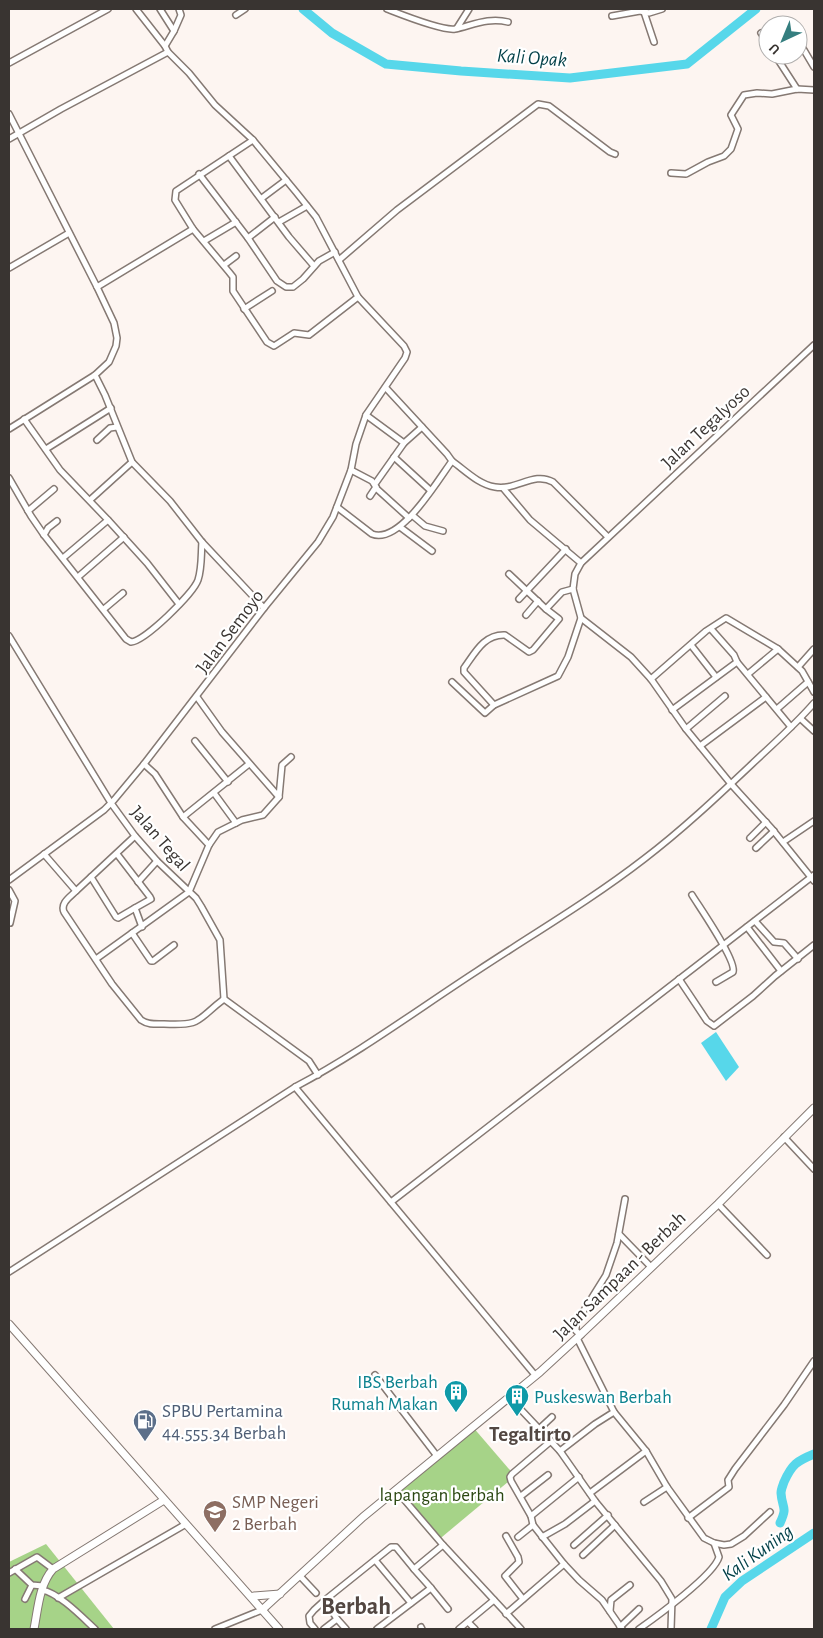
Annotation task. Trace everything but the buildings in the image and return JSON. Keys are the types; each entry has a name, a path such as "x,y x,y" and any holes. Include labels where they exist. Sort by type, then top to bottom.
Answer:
{"main road":[{"name":"Jalan Sampaan - Berbah","path":"262,1610 350,1528 579,1337 718,1204 814,1108"},
{"path":"9,1324 279,1629"},
{"path":"34,1629 46,1578 53,1569 164,1500"},
{"path":"252,1597 280,1594"}],"street":[{"path":"9,63 108,9"},
{"path":"136,9 167,49 223,113 253,140 316,217 358,297 309,335 294,333 274,346 267,342 244,310 233,292 233,277 193,230 174,195 176,191 199,174 253,140"},
{"path":"160,9 174,31"},
{"path":"9,139 167,49 181,15 178,9"},
{"path":"236,14 245,9"},
{"path":"387,9 414,20 451,29 483,21 508,22"},
{"path":"457,28 468,9"},
{"path":"612,16 662,9"},
{"path":"644,12 654,42"},
{"path":"781,65 797,89"},
{"path":"671,173 686,174 728,153 738,129 731,115 744,95 757,92 772,94 797,89 814,90"},
{"path":"339,260 389,216 538,104 545,104 553,109 615,154"},
{"path":"9,114 97,287 114,323 117,338 116,346 109,362 95,376 9,429"},
{"path":"229,156 314,266"},
{"path":"199,174 248,238 277,281 286,287 293,287 303,280 319,261 335,252"},
{"path":"262,198 286,180"},
{"path":"279,222 307,206"},
{"path":"248,238 276,217"},
{"path":"204,241 236,222"},
{"path":"97,287 193,230"},
{"path":"9,268 69,233"},
{"path":"224,265 236,256"},
{"path":"244,310 272,291"},
{"name":"Jalan Semoyo","path":"9,880 111,803 144,764 264,608 318,542 337,507 351,470 356,444 366,416 386,388 407,352 404,346 358,297"},
{"name":"Jalan Tegalyoso","path":"581,563 814,346"},
{"path":"95,376 111,408 132,462 170,501 202,542 264,608"},
{"path":"386,388 454,462 481,483 503,488 537,478 547,479 553,482 608,537"},
{"path":"46,449 111,408"},
{"path":"366,416 404,443"},
{"path":"24,419 60,470 124,537 179,604"},
{"path":"97,440 110,428 118,427"},
{"path":"370,496 404,443 422,427"},
{"path":"394,457 430,490"},
{"path":"90,500 132,462"},
{"path":"337,507 366,530 375,535 385,534 400,527 454,462"},
{"path":"351,470 376,486 410,516 425,526 443,531"},
{"path":"9,478 44,535 126,639 131,642 135,642 152,630 193,588 200,572 202,542"},
{"path":"452,682 485,713 494,705 558,676 568,657 581,618 573,589 575,574 581,563 530,520 503,488"},
{"path":"28,510 54,489"},
{"path":"44,535 48,528 57,520"},
{"path":"63,558 108,520"},
{"path":"400,527 432,551"},
{"path":"78,577 124,537"},
{"path":"519,599 566,549"},
{"path":"494,705 464,672 464,668 485,640 490,637 505,635 529,652 533,650 559,619 509,574"},
{"path":"546,609 562,592 573,589"},
{"path":"104,610 123,593"},
{"path":"526,614 538,601"},
{"path":"391,1202 813,878 774,830 730,784 686,729 651,679 631,657 581,618"},
{"path":"651,679 722,620 727,618 778,649 798,667 814,692"},
{"path":"711,629 791,727"},
{"name":"Jalan Tegal","path":"9,636 111,803 135,836 157,861 202,906 220,940 224,999"},
{"path":"691,645 716,677"},
{"path":"748,674 778,649"},
{"path":"798,667 814,649"},
{"path":"672,710 737,662"},
{"path":"777,709 808,682"},
{"path":"686,729 725,696"},
{"path":"197,697 248,764 278,798"},
{"path":"700,746 766,697"},
{"path":"9,1272 295,1087 318,1075 418,1012 449,989 567,913 643,860 801,719 814,703"},
{"path":"801,719 814,731"},
{"path":"194,741 228,782"},
{"path":"96,959 189,892 209,845 218,832 236,823 263,815 278,798 282,765 291,757"},
{"path":"144,764 155,774 183,817 209,845"},
{"path":"183,817 248,764"},
{"path":"214,793 236,823"},
{"path":"783,842 814,821"},
{"path":"750,838 766,822"},
{"path":"756,848 774,830"},
{"path":"135,836 76,891 62,907 112,984 141,1020 147,1024 191,1024 205,1017 224,999 298,1052 313,1065 318,1075"},
{"path":"44,854 76,891"},
{"path":"91,877 118,918 151,899 117,854"},
{"path":"138,882 157,861"},
{"path":"9,890 15,901 10,923"},
{"path":"692,895 724,945 734,965 734,970 716,982"},
{"path":"135,908 142,927"},
{"path":"755,921 774,942 784,943 798,959"},
{"path":"747,927 781,971"},
{"path":"132,933 151,961 174,945"},
{"path":"679,979 707,1021 714,1026 814,945"},
{"path":"295,1087 535,1375"},
{"path":"784,1137 814,1169"},
{"path":"625,1199 619,1234 604,1279 576,1323 576,1331 614,1412 646,1451 667,1487 704,1538 724,1545 738,1540 770,1512"},
{"path":"718,1204 767,1254"},
{"path":"619,1234 651,1267"},
{"path":"688,1518 729,1487 728,1480 735,1469 784,1405 814,1361"},
{"path":"375,1375 438,1456"},
{"path":"509,1397 560,1450 590,1493 661,1580 670,1593 671,1629"},
{"path":"560,1450 614,1412"},
{"path":"539,1429 552,1417"},
{"path":"551,1441 510,1477 531,1516 533,1525 579,1581 596,1594 621,1628 639,1609"},
{"path":"590,1493 646,1451"},
{"path":"520,1496 548,1475"},
{"path":"531,1516 579,1477"},
{"path":"644,1502 667,1487"},
{"path":"396,1490 443,1546 521,1629"},
{"path":"542,1537 565,1524 596,1500"},
{"path":"574,1545 608,1515"},
{"path":"58,1598 186,1524"},
{"path":"583,1555 615,1524"},
{"path":"518,1537 533,1525"},
{"path":"506,1536 519,1562 505,1576 523,1599"},
{"path":"639,1629 671,1605 718,1562 719,1557 714,1543"},
{"path":"315,1629 310,1623 309,1616 314,1610 388,1548 394,1546 448,1609"},
{"path":"414,1568 443,1546"},
{"path":"9,1573 37,1557 53,1569"},
{"path":"375,1560 411,1603"},
{"path":"506,1614 564,1564"},
{"path":"15,1569 32,1585 50,1592 95,1629"},
{"path":"300,1576 316,1593"},
{"path":"25,1599 32,1585"},
{"path":"610,1612 612,1600 630,1585"},
{"path":"376,1629 431,1588"},
{"path":"325,1600 346,1629"},
{"path":"459,1629 494,1600"},
{"path":"216,1629 262,1610"},
{"path":"324,1629 337,1619"},
{"path":"468,1622 475,1629"}],"green space":[{"name":"lapangan berbah","path":"472,1426 515,1476 436,1542 393,1492"},
{"path":"46,1544 114,1629 9,1629 9,1562"}],"water":[{"path":"716,1032 739,1067 726,1081 701,1043"}],"waterway":[{"name":"Kali Opak","path":"303,9 332,33 386,64 570,78 687,64 756,9"},
{"path":"780,1523 784,1510 781,1492 784,1482 796,1464 814,1454"},
{"name":"Kali Kuning","path":"711,1629 725,1597 742,1581 814,1533"}],"place":[{"name":"IBS Berbah Rumah Makan","path":"456,1413"},
{"name":"Puskeswan Berbah","path":"517,1417"},
{"name":"SPBU Pertamina 44.555.34 Berbah","path":"145,1442"},
{"name":"SMP Negeri 2 Berbah","path":"215,1533"}],"district":[{"name":"Tegaltirto","path":"530,1434"},
{"name":"Berbah","path":"356,1606"}]}
